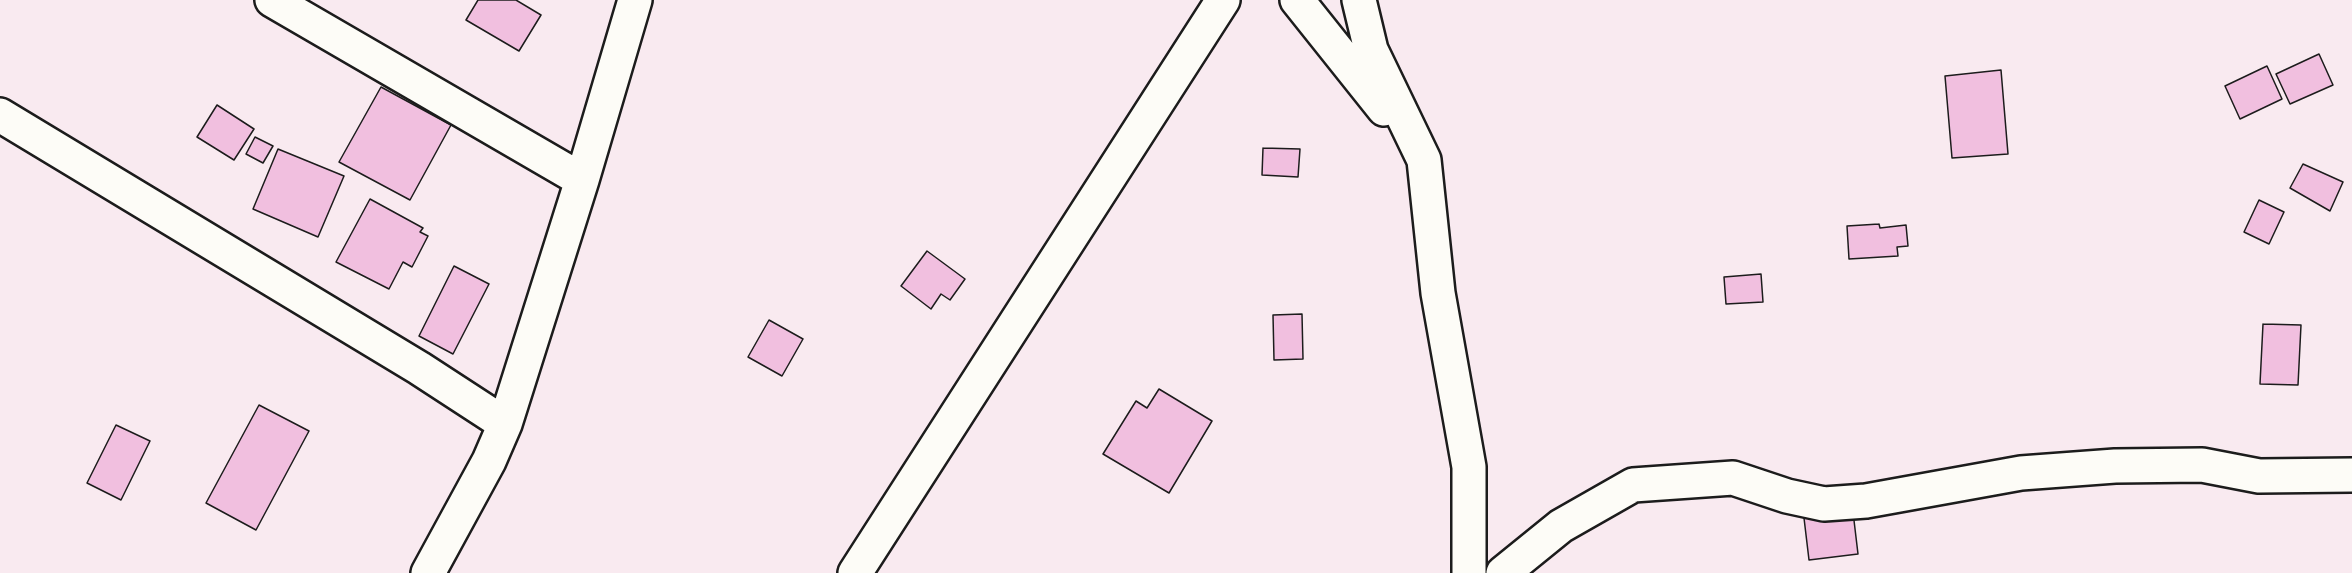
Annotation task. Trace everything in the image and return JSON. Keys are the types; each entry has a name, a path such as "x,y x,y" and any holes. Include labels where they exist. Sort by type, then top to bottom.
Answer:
{"street":[{"path":"272,0 582,180"},
{"path":"428,573 489,461 505,424 582,180 635,0"},
{"path":"855,573 1223,0"},
{"path":"1297,0 1424,160"},
{"path":"1359,0 1371,50 1424,160 1438,293 1469,467 1469,573"},
{"path":"0,115 418,368 505,424"},
{"path":"1503,573 1561,526 1633,485 1733,478 1787,496 1824,504 1866,501 2020,473 2115,466 2202,465 2259,476 2352,475"}],"building":[{"path":"478,0 516,0 541,15 519,51 466,20"},
{"path":"2319,54 2333,85 2290,104 2276,74"},
{"path":"2267,66 2282,99 2240,119 2225,86"},
{"path":"2001,70 2008,154 1952,158 1945,76"},
{"path":"381,87 451,125 410,200 339,162"},
{"path":"217,105 254,129 234,160 197,137"},
{"path":"255,137 273,146 263,163 246,154"},
{"path":"1263,148 1300,149 1298,177 1262,175"},
{"path":"278,149 344,176 318,237 253,209"},
{"path":"2303,164 2343,182 2330,211 2290,188"},
{"path":"370,199 423,228 420,232 428,236 412,267 403,262 389,289 336,262"},
{"path":"2259,200 2284,212 2269,244 2244,232"},
{"path":"1879,224 1880,228 1906,225 1908,246 1897,247 1898,256 1849,259 1847,226"},
{"path":"927,251 965,279 950,300 941,294 931,309 901,286"},
{"path":"454,266 489,284 453,354 419,336"},
{"path":"1761,274 1763,302 1726,304 1724,277"},
{"path":"1302,314 1303,359 1274,360 1273,315"},
{"path":"769,320 803,339 782,376 748,357"},
{"path":"2263,324 2301,325 2298,385 2260,384"},
{"path":"1159,389 1212,421 1169,493 1103,454 1136,401 1147,408"},
{"path":"259,405 309,431 256,530 206,503"},
{"path":"116,425 150,441 121,500 87,483"},
{"path":"1853,512 1858,554 1809,560 1804,518"}]}
